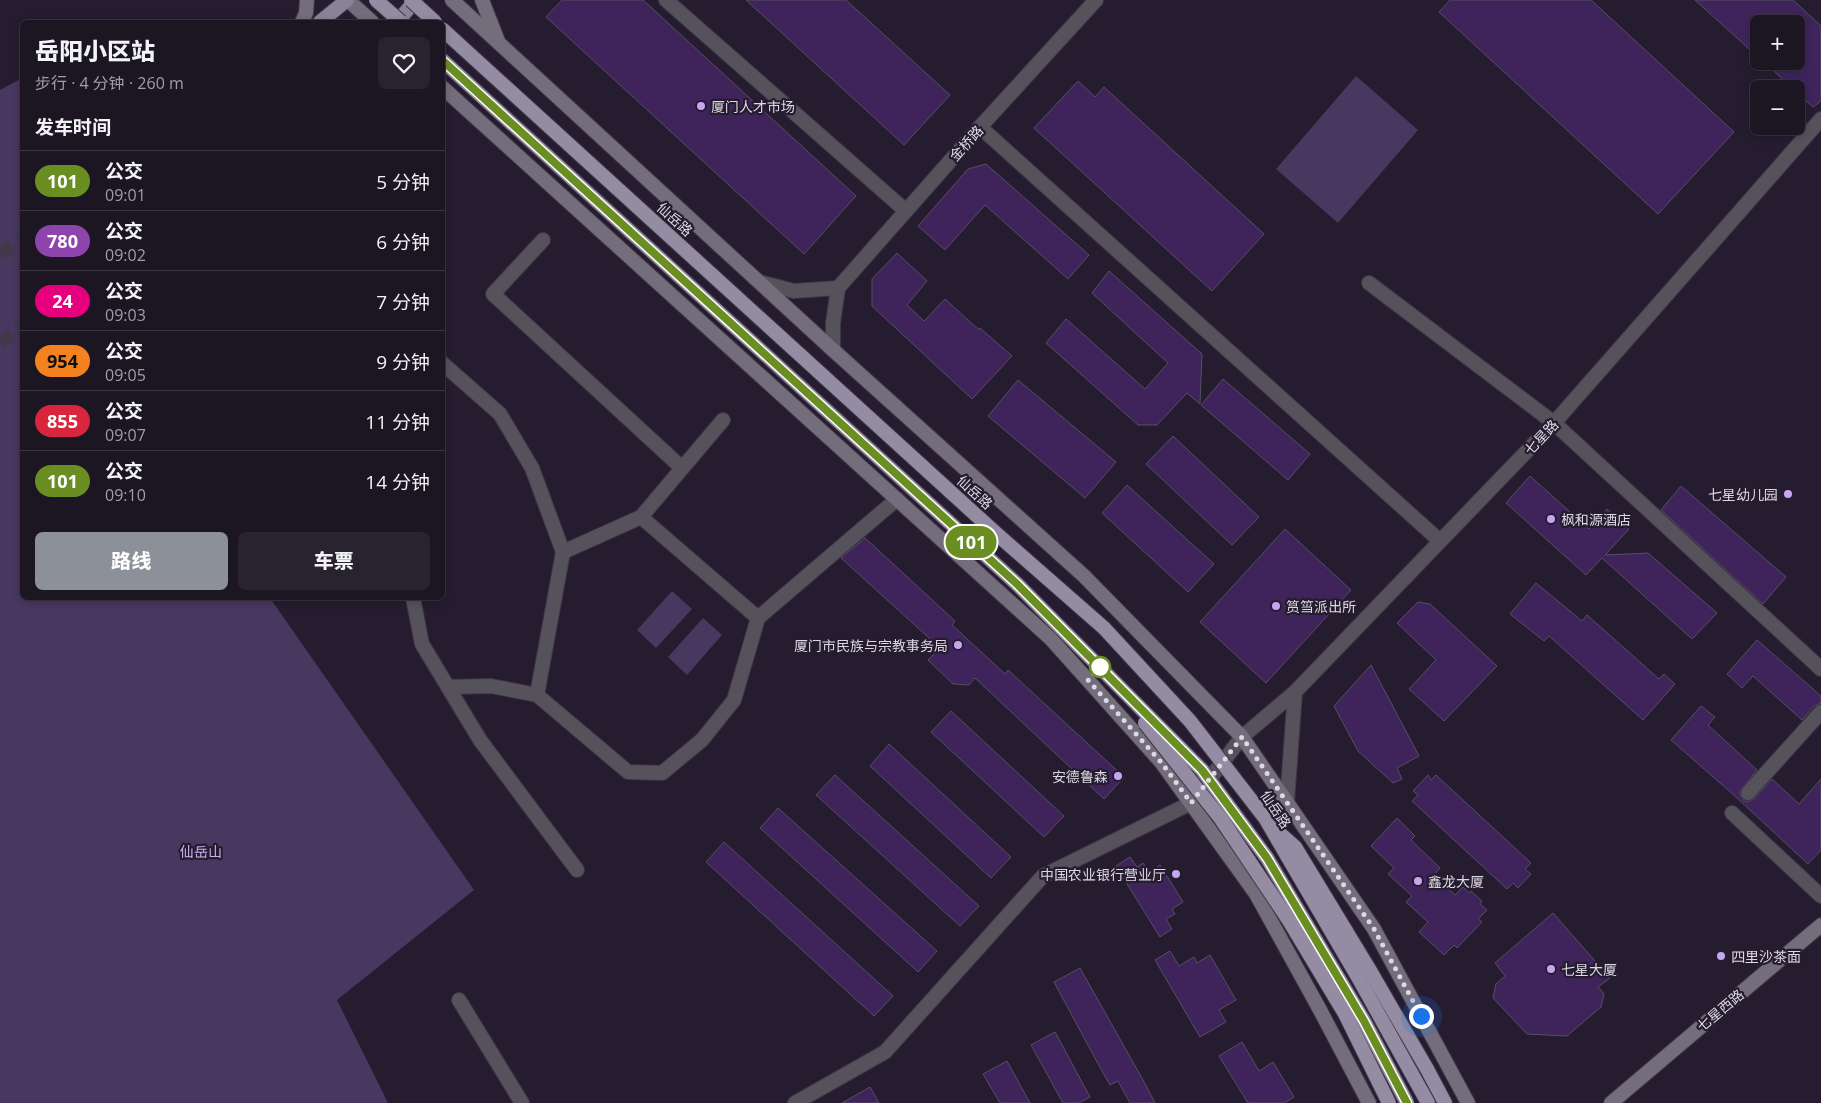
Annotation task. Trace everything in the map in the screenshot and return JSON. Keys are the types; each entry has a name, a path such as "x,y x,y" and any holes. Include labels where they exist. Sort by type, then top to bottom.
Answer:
{"highway":[{"path":"376,0 399,20"},
{"path":"411,0 434,20"},
{"name":"仙岳路","path":"445,32 992,530 1104,628 1190,721 1265,818 1429,1103"},
{"path":"445,63 1017,584 1202,770 1267,858 1364,1021 1407,1103"},
{"path":"1113,681 1221,819 1288,919 1345,1014 1389,1103"},
{"path":"1265,818 1295,847 1369,969 1445,1103"}],"main road":[{"path":"303,20 306,13 307,0"},
{"path":"322,20 347,0 370,20"},
{"path":"399,20 416,0"},
{"path":"452,0 833,350 1084,576 1242,737 1374,929 1468,1103"},
{"path":"482,0 499,44"},
{"path":"448,95 1051,638 1161,762 1256,894 1369,1103"},
{"name":"七星西路","path":"1615,1100 1821,925"},
{"path":"1598,1103 1615,1100"}],"street":[{"path":"666,0 906,210"},
{"name":"金桥路","path":"838,288 980,127 1096,0"},
{"name":"七星路","path":"1191,803 1242,737 1295,692 1554,424 1821,120"},
{"path":"980,127 1440,541"},
{"path":"543,240 494,294 682,468"},
{"path":"759,282 794,291 838,288 833,323 833,350"},
{"path":"1369,284 1554,424 1821,669"},
{"path":"445,366 500,414 532,468 563,552 537,695"},
{"path":"563,552 641,517 723,420"},
{"path":"448,687 491,686 537,695 628,772 662,773 702,740 734,700 758,618 897,499"},
{"path":"641,517 758,618"},
{"path":"414,600 422,644 480,740 576,870"},
{"path":"1286,802 1295,692"},
{"path":"1748,793 1821,712"},
{"path":"795,1103 884,1052 1043,876 1191,803"},
{"path":"1732,813 1821,896"},
{"path":"459,1000 522,1103"}],"green space":[{"path":"1356,76 1418,130 1338,223 1276,169"},
{"name":"仙岳山","path":"20,79 20,600 271,600 474,890 337,1000 388,1103 0,1103 0,90"},
{"path":"672,591 692,609 656,648 637,630"},
{"path":"703,618 722,635 687,675 668,657"}],"building":[{"name":"厦门人才市场","path":"562,0 643,0 856,196 804,254 546,17"},
{"path":"746,0 846,0 950,95 904,145"},
{"path":"1450,0 1591,0 1734,132 1658,214 1439,12"},
{"path":"1695,0 1793,0 1821,26 1821,101 1813,107 1805,100 1805,80 1783,80 1773,70 1805,70 1805,15 1750,15 1750,50"},
{"path":"1078,81 1095,97 1104,87 1264,234 1212,291 1034,128"},
{"path":"986,164 1089,255 1068,279 985,205 945,250 918,226 968,169"},
{"path":"897,253 927,281 907,305 924,321 945,299 979,330 980,328 1012,356 972,399 872,306 872,279"},
{"path":"1109,271 1202,354 1200,404 1187,393 1157,425 1138,425 1046,343 1066,319 1145,389 1168,363 1092,293"},
{"path":"1223,379 1310,454 1288,480 1201,405"},
{"path":"1018,380 1116,462 1085,498 988,416"},
{"path":"1173,436 1259,517 1232,545 1146,464"},
{"path":"1530,476 1589,529 1607,509 1629,529 1605,555 1648,553 1717,613 1692,639 1602,558 1586,575 1506,503"},
{"path":"1127,485 1214,564 1188,592 1102,513"},
{"path":"1681,486 1786,577 1763,604 1661,510"},
{"name":"筼筜派出所","path":"1285,529 1351,590 1266,683 1200,622"},
{"path":"865,538 955,621 952,625 1005,674 1008,670 1124,777 1104,799 975,678 969,685 953,684 928,660 940,648 841,558"},
{"path":"1536,583 1582,621 1587,615 1659,679 1664,674 1675,684 1643,720 1549,636 1544,641 1510,614"},
{"path":"1418,602 1430,604 1497,666 1444,721 1409,689 1436,660 1397,623"},
{"path":"1757,640 1821,696 1821,703 1814,706 1802,720 1753,676 1742,688 1727,674"},
{"path":"1371,665 1419,756 1397,768 1402,779 1393,783 1358,751 1334,706"},
{"path":"1701,706 1715,717 1708,725 1757,770 1740,791 1743,800 1747,802 1754,799 1772,779 1799,804 1821,779 1821,850 1808,864 1671,740"},
{"path":"951,711 1064,816 1044,837 931,732"},
{"path":"889,744 1011,857 991,878 870,766"},
{"path":"835,775 979,906 960,926 816,795"},
{"path":"1428,775 1431,780 1436,775 1531,863 1525,869 1531,874 1518,888 1513,883 1507,889 1412,801 1418,795 1413,791"},
{"path":"778,808 937,951 918,972 760,828"},
{"name":"鑫龙大厦","path":"1397,818 1415,836 1411,840 1440,868 1434,875 1455,895 1463,887 1469,893 1471,891 1482,901 1480,904 1487,910 1478,919 1482,922 1457,948 1454,945 1444,955 1419,932 1428,922 1406,902 1412,896 1388,874 1394,868 1371,846"},
{"path":"724,842 893,996 874,1016 706,862"},
{"path":"1130,857 1137,867 1143,863 1149,872 1160,865 1183,902 1172,909 1175,914 1166,919 1172,929 1160,937 1116,866"},
{"name":"七星大厦","path":"1553,913 1610,978 1598,987 1604,994 1601,1007 1567,1036 1527,1034 1493,998 1496,984 1505,976 1495,963"},
{"path":"1170,951 1179,966 1194,957 1197,963 1210,955 1236,1000 1219,1010 1226,1022 1200,1037 1155,960"},
{"path":"1080,968 1155,1103 1130,1103 1118,1081 1110,1085 1097,1062 1054,982"},
{"path":"1055,1032 1090,1097 1079,1103 1063,1103 1031,1045"},
{"path":"1242,1042 1259,1071 1273,1062 1294,1097 1284,1103 1248,1103 1219,1056"},
{"path":"1007,1061 1030,1103 1000,1103 983,1074"},
{"path":"870,1087 879,1103 842,1103"}],"tunnel":[{"path":"0,253 20,242"},
{"path":"0,342 20,329"}],"bus line":[{"name":"101","path":"445,63 1017,584 1202,770 1267,858 1364,1021 1407,1103"}],"place":[{"name":"厦门人才市场","path":"701,106"},
{"name":"七星幼儿园","path":"1788,494"},
{"name":"枫和源酒店","path":"1551,519"},
{"name":"筼筜派出所","path":"1276,606"},
{"name":"厦门市民族与宗教事务局","path":"958,645"},
{"name":"安德鲁森","path":"1118,776"},
{"name":"中国农业银行营业厅","path":"1176,874"},
{"name":"鑫龙大厦","path":"1418,881"},
{"name":"四里沙茶面","path":"1721,956"},
{"name":"七星大厦","path":"1551,969"}],"route":[{"path":"1100,667 1088,680 1161,762 1191,803 1242,737 1374,929 1421,1016"}]}
